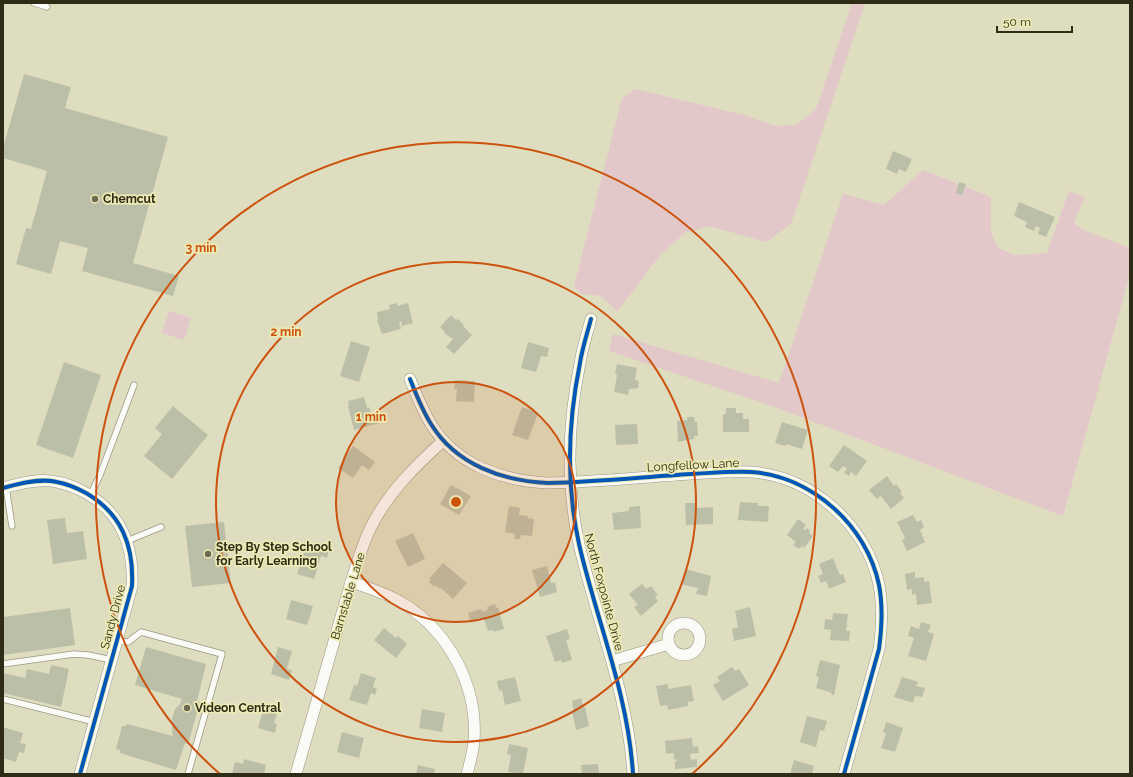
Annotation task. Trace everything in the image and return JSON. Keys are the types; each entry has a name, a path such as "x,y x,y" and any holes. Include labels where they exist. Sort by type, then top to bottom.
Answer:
{"street":[{"name":"North Foxpointe Drive","path":"591,320 580,362 573,400 570,433 571,482 574,513 585,569 627,718 633,774"},
{"name":"Longfellow Lane","path":"410,379 431,424 443,440 478,467 503,477 528,482 571,482 752,472 793,482 810,491 830,505 848,523 862,541 873,564 879,585 882,608 882,628 879,649 844,774"},
{"name":"Barnstable Lane","path":"296,774 351,582 371,526 387,501 406,476 443,440"},
{"name":"Sandy Drive","path":"4,487 31,481 53,481 68,485 90,496 110,511 116,519 127,541 132,565 132,586 95,722 83,773"},
{"path":"351,582 388,595 405,605 424,619 451,650 460,666 468,687 472,706 474,742 467,774"},
{"path":"612,661 669,644"}],"lane":[{"path":"34,3 47,7"},
{"path":"90,496 100,476 134,385"},
{"path":"4,487 12,526"},
{"path":"127,541 161,527"},
{"path":"117,641 128,642 142,632 222,654 188,774"},
{"path":"3,664 74,654 112,660"},
{"path":"3,699 95,722"}],"shaded area":[{"path":"852,3 865,3 791,224 766,242 709,226 685,233 660,255 617,312 609,303 599,296 582,295 574,286 622,98 635,89 744,115 776,126 796,125 816,109"},
{"path":"923,170 991,197 991,233 998,248 1015,255 1047,253 1069,191 1085,197 1074,223 1084,230 1130,248 1130,274 1063,516 772,406 609,351 613,334 779,383 843,194 884,205"},
{"path":"169,311 191,318 184,340 162,333"}],"building":[{"name":"Chemcut","path":"24,74 71,87 65,108 168,137 133,263 179,276 173,296 82,271 88,248 60,241 51,274 16,264 26,228 31,229 47,171 3,158 3,148"},
{"path":"893,151 912,159 906,172 899,169 897,174 886,169"},
{"path":"959,182 966,184 962,195 956,193"},
{"path":"1019,202 1055,217 1046,237 1038,234 1040,228 1036,226 1034,231 1025,227 1027,222 1014,216"},
{"path":"397,303 397,306 408,303 413,323 402,326 401,321 399,322 401,329 382,334 377,320 377,312 390,309 389,305"},
{"path":"451,315 456,320 458,319 472,335 454,354 446,347 453,339 444,333 445,332 440,327"},
{"path":"351,341 370,347 359,382 340,376"},
{"path":"528,342 549,348 547,357 541,356 536,372 521,368"},
{"path":"64,362 101,375 73,458 36,445"},
{"path":"617,364 637,368 635,380 639,381 638,388 629,389 628,395 614,392"},
{"path":"455,380 475,381 474,402 456,401 457,389 454,389"},
{"path":"364,397 367,408 369,407 371,413 377,412 380,423 354,430 348,401"},
{"path":"173,406 208,435 172,479 144,456 162,434 155,428"},
{"path":"522,407 538,413 528,440 512,435"},
{"path":"726,408 736,408 736,413 743,413 743,419 749,419 749,432 723,432 723,414 726,414"},
{"path":"687,417 694,417 695,422 697,422 698,436 694,436 694,439 678,442 677,421 687,420"},
{"path":"782,422 808,430 802,449 786,444 785,446 775,443"},
{"path":"637,424 638,444 616,445 615,425"},
{"path":"844,445 867,461 856,476 851,472 849,476 844,473 847,469 843,466 838,472 829,466"},
{"path":"353,446 375,462 369,470 362,465 353,478 338,468"},
{"path":"887,476 894,486 896,484 902,492 900,493 904,498 891,509 881,496 877,499 869,490"},
{"path":"451,485 471,496 459,515 440,504"},
{"path":"740,502 758,503 758,506 769,506 768,522 738,520"},
{"path":"685,503 696,503 696,508 713,507 713,524 686,525"},
{"path":"509,506 520,508 519,515 528,516 528,518 534,519 532,536 521,535 520,539 514,539 515,534 505,532"},
{"path":"640,506 641,528 614,530 612,513 629,511 629,507"},
{"path":"913,515 917,522 921,520 924,527 920,530 925,542 907,551 902,540 905,538 897,522"},
{"path":"65,518 67,533 83,531 87,559 53,564 47,520"},
{"path":"798,519 806,525 803,529 805,530 807,528 810,531 809,533 813,536 804,548 802,546 799,549 793,545 796,542 787,535"},
{"name":"Step By Step School for Early Learning","path":"224,522 231,583 192,587 185,526"},
{"path":"413,533 425,559 408,567 395,541"},
{"path":"316,542 330,546 327,558 321,556 314,579 297,574 306,546 314,548"},
{"path":"833,558 840,575 843,574 846,582 829,589 826,581 821,583 818,576 823,574 819,564"},
{"path":"443,563 467,583 453,599 441,588 440,589 435,585 434,587 429,582 431,580 429,579"},
{"path":"547,566 551,583 555,582 557,592 540,597 532,570"},
{"path":"685,569 711,576 707,596 696,594 698,588 681,584"},
{"path":"915,572 915,578 924,577 924,582 929,581 932,603 917,605 916,594 912,595 912,589 907,590 905,574"},
{"path":"642,584 646,589 651,586 658,595 655,597 658,601 641,616 634,607 638,605 629,594"},
{"path":"291,600 313,606 307,625 286,619"},
{"path":"495,604 496,608 498,607 504,629 493,632 493,630 488,631 484,619 471,623 468,613 481,609 482,612 488,610 487,607"},
{"path":"750,607 756,636 734,641 732,629 738,627 735,611"},
{"path":"70,608 75,645 3,655 3,617"},
{"path":"833,613 848,614 846,631 850,631 849,641 830,640 831,630 824,629 825,619 832,620"},
{"path":"921,622 931,625 928,632 934,634 926,661 908,656 914,638 908,636 911,626 919,629"},
{"path":"384,628 396,638 398,636 407,644 396,658 374,640"},
{"path":"567,629 570,639 566,640 572,660 562,663 561,660 555,662 546,636"},
{"name":"Videon Central","path":"146,647 206,664 197,701 200,702 188,744 185,743 176,770 120,753 120,750 116,749 122,726 126,726 127,724 173,736 172,719 175,709 181,703 180,702 182,699 135,685"},
{"path":"278,647 292,651 287,669 292,670 289,680 271,674"},
{"path":"820,660 840,665 834,695 816,688 819,677 816,676"},
{"path":"51,665 69,669 61,707 3,693 3,673 25,678 27,669 49,674"},
{"path":"732,667 735,671 739,669 749,685 723,701 713,685 720,681 717,677"},
{"path":"361,673 376,678 373,687 377,689 375,695 371,693 367,705 349,700 354,685 357,686"},
{"path":"515,677 521,701 505,705 502,690 499,691 497,681"},
{"path":"902,677 918,682 916,686 925,688 922,697 915,696 913,703 894,697"},
{"path":"668,684 668,689 691,685 694,701 688,702 688,706 668,710 667,705 660,706 656,686"},
{"path":"581,698 583,707 585,707 589,726 576,730 572,711 574,711 572,701"},
{"path":"265,703 279,707 274,723 277,724 275,733 258,728"},
{"path":"422,709 445,713 442,732 419,728"},
{"path":"807,716 827,721 824,731 820,730 816,747 800,742"},
{"path":"886,722 903,728 895,752 881,748 886,733 883,732"},
{"path":"3,727 23,733 20,743 26,744 24,753 19,752 16,762 3,758"},
{"path":"342,732 364,738 359,758 337,752"},
{"path":"692,738 693,747 698,746 699,753 690,754 691,760 697,759 697,767 675,769 675,762 677,759 674,760 674,753 666,754 665,741"},
{"path":"509,744 528,748 523,774 508,772 511,755 507,754"},
{"path":"244,759 266,765 264,774 232,774 235,762 243,764"},
{"path":"794,760 814,766 812,774 790,774"},
{"path":"598,764 599,773 582,774 581,765"},
{"path":"418,765 435,769 434,774 416,774"}],"cycle path":[{"path":"591,319 583,347 573,408 570,454 572,499 579,544 586,573 611,658 625,715 633,774"},
{"path":"410,379 419,402 431,424 441,438 467,460 482,468 514,479 548,483 602,481 721,472 751,472 774,476 795,483 815,494 833,508 849,524 863,543 873,563 879,585 882,609 879,649 844,774"},
{"path":"3,488 23,483 50,481 79,489 98,501 109,511 117,521 128,545 131,558 132,586 80,774"}],"place":[{"name":"Chemcut","path":"95,199"},
{"name":"Step By Step School for Early Learning","path":"208,554"},
{"name":"Videon Central","path":"187,708"}]}
